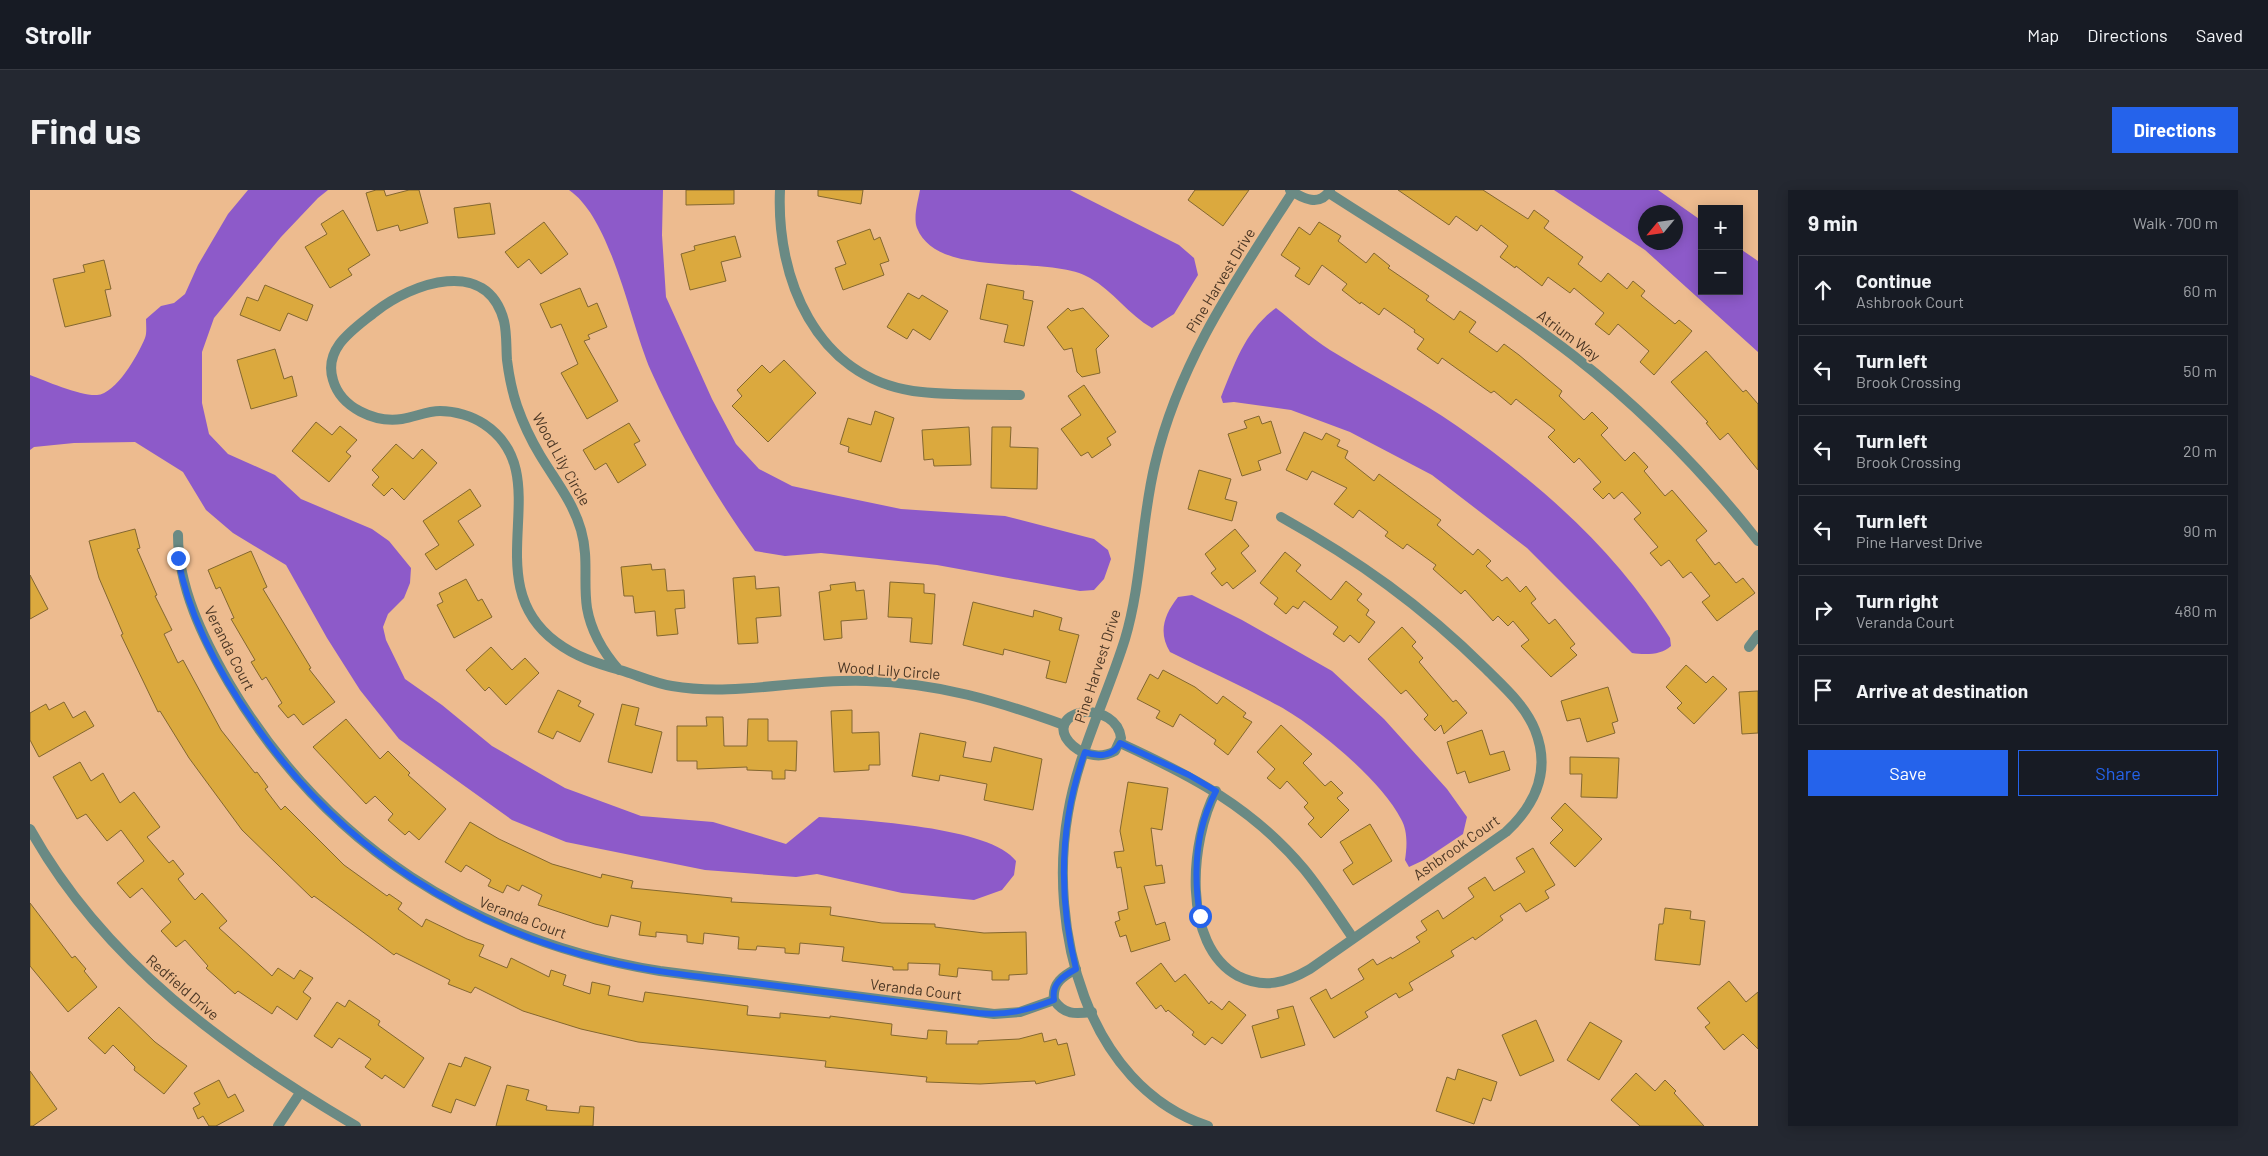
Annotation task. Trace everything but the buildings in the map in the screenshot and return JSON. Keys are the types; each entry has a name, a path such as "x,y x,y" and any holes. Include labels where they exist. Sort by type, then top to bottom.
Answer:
{"street":[{"path":"780,190 781,232 794,290 818,334 847,363 878,381 914,391 1020,394"},
{"name":"Atrium Way","path":"1292,191 1310,201 1320,199 1329,191 1508,308 1600,378 1680,452 1758,541"},
{"name":"Pine Harvest Drive","path":"1208,1126 1176,1112 1160,1102 1133,1078 1110,1047 1092,1012 1076,969 1066,922 1063,856 1068,812 1085,752 1130,619 1149,491 1160,441 1178,390 1213,318 1292,191"},
{"name":"Wood Lily Circle","path":"619,670 606,652 590,619 586,598 586,554 577,518 566,495 531,438 515,398 509,375 505,326 498,306 484,290 466,282 456,281 434,282 397,297 350,332 337,346 333,355 331,374 339,392 349,404 380,418 399,420 430,412 451,412 475,419 495,433 511,452 517,473 519,501 516,564 519,588 529,612 546,634 566,649 594,663 653,682 690,688 730,688 838,680 918,685 972,694 1064,724"},
{"name":"Ashbrook Court","path":"1216,791 1200,832 1196,877 1199,909 1205,934 1212,952 1223,966 1254,982 1276,984 1287,981 1310,969 1494,841 1518,821 1527,810 1539,785 1541,767 1540,745 1531,721 1519,703 1443,628 1372,572 1281,517"},
{"name":"Veranda Court","path":"178,535 181,571 205,637 240,701 272,749 316,799 360,840 414,881 461,908 554,947 605,961 660,971 994,1014 1020,1012 1054,1000"},
{"path":"1749,647 1758,635"},
{"path":"1089,712 1099,714 1115,724 1120,734 1120,743 1115,751 1103,756 1085,752 1069,744 1064,734 1064,724 1069,718 1078,713 1089,712"},
{"path":"1120,743 1189,775 1216,791 1254,820 1291,854 1319,888 1353,938"},
{"name":"Redfield Drive","path":"30,828 78,901 98,926 172,1000 221,1040 300,1093 356,1126"},
{"path":"1076,969 1065,975 1055,986 1054,1000 1064,1011 1077,1014 1092,1012"},
{"path":"278,1126 300,1093"}],"shaded area":[{"path":"248,190 328,190 281,237 214,318 202,352 202,403 209,434 228,454 275,475 301,499 372,529 389,541 411,568 410,583 404,598 388,614 383,627 386,640 405,679 442,705 492,746 565,788 641,816 713,822 786,844 819,817 893,823 954,833 981,840 1002,849 1016,861 1014,875 1002,890 974,900 902,893 817,874 796,877 705,870 566,842 512,820 399,739 360,690 327,638 286,565 233,533 206,510 183,472 135,442 74,443 34,447 30,450 30,375 63,388 90,395 104,393 112,388 126,372 142,345 146,334 146,319 161,306 174,303 185,294 198,265 228,214"},
{"path":"569,190 663,190 662,235 666,297 712,399 736,444 759,469 792,486 824,493 901,509 1005,516 1094,539 1108,550 1111,559 1104,579 1094,590 1080,591 937,565 821,553 785,556 755,551 712,487 673,418 643,351 608,247 597,224 584,204"},
{"path":"920,190 1070,190 1179,245 1194,258 1198,275 1174,314 1152,328 1136,317 1098,283 1071,271 1048,267 970,261 947,255 929,244 917,228 916,209"},
{"path":"1554,190 1658,190 1679,205 1638,205 1638,245"},
{"path":"1683,208 1698,218 1698,295 1743,295 1743,251 1758,261 1758,352 1645,250 1683,250"},
{"path":"1276,308 1330,350 1426,406 1457,426 1518,471 1575,521 1626,576 1670,638 1671,646 1653,654 1632,653 1527,548 1432,475 1350,432 1291,410 1234,402 1223,403 1221,397 1242,348 1256,327"},
{"path":"1192,595 1242,620 1332,671 1384,719 1447,789 1467,817 1463,834 1424,860 1409,867 1405,860 1406,834 1401,819 1379,788 1347,756 1311,727 1279,706 1170,652 1164,638 1166,617 1178,597"}],"route":[{"path":"178,558 186,589 196,616 223,672 272,749 316,799 360,840 414,881 468,912 554,947 605,961 660,971 978,1013 1007,1014 1034,1008 1054,1000 1053,993 1059,980 1076,969 1066,922 1062,881 1065,833 1072,790 1085,752 1103,756 1115,751 1120,743 1189,775 1216,791 1200,832 1196,877 1200,916"}]}
